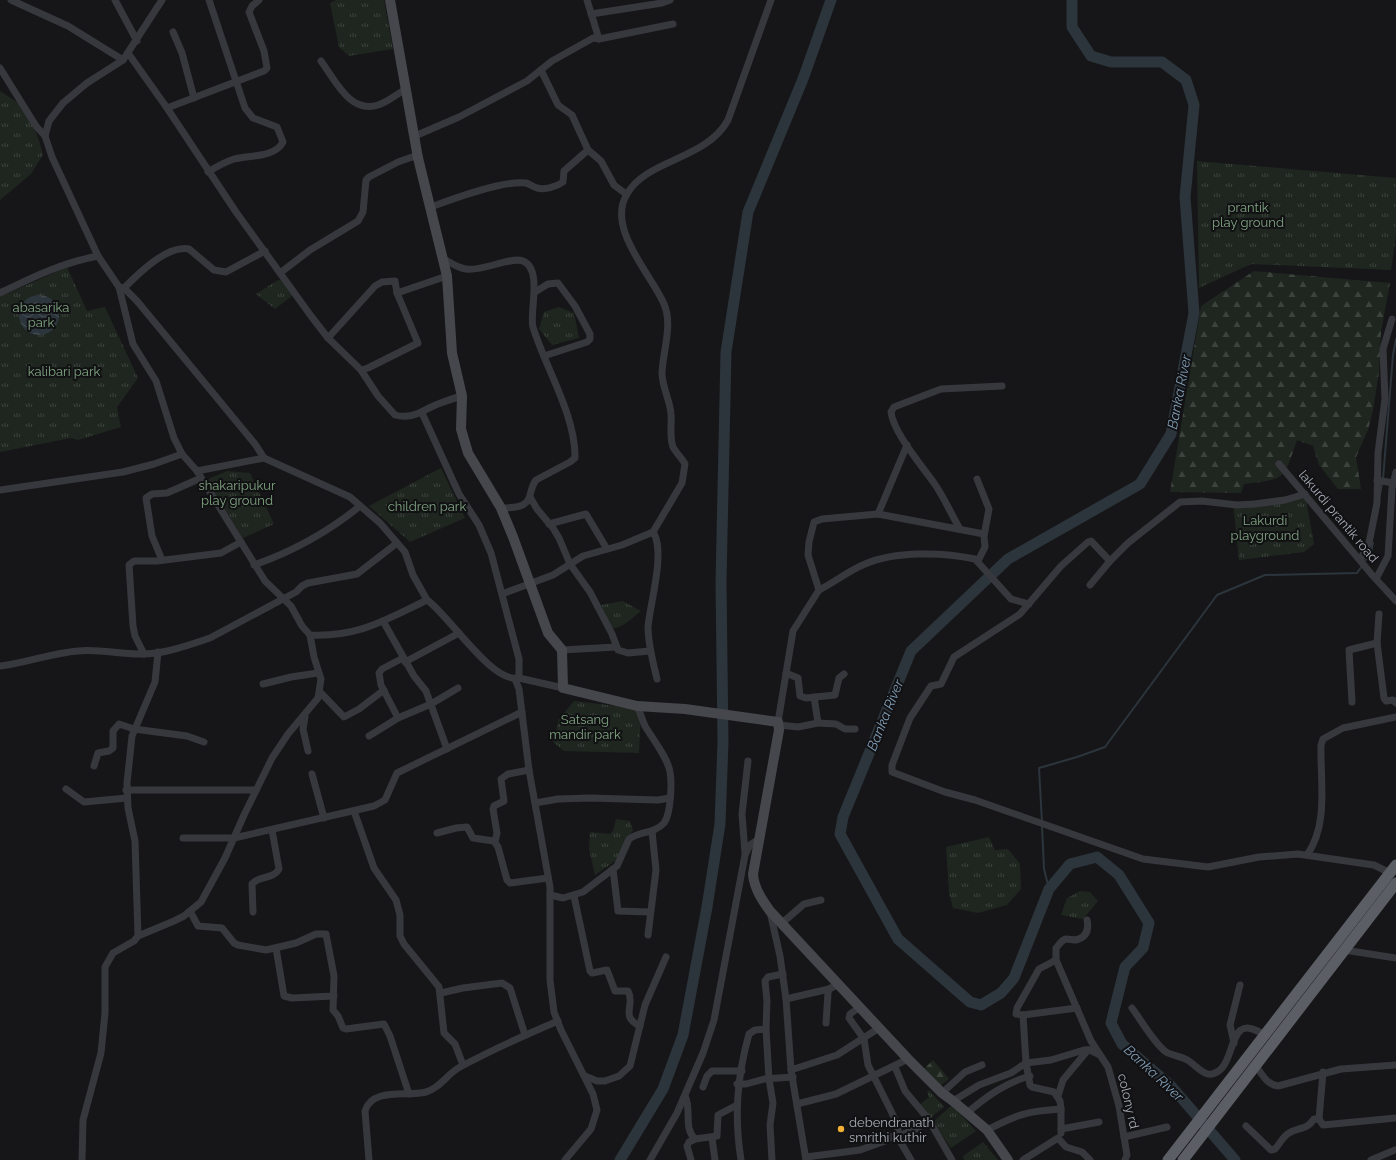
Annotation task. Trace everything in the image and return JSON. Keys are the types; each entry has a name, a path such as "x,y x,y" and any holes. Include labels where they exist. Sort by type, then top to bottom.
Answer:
{"highway":[{"path":"1170,1157 1393,869"},
{"path":"1183,1160 1396,884"}],"main road":[{"path":"390,0 418,155 448,276 452,353 462,396 461,429 468,453 501,508 548,633 562,650 563,688 637,706 685,708 778,724 753,880 770,911 908,1059 942,1093 987,1130 1008,1160"}],"street":[{"path":"11,0 68,26 123,60"},
{"path":"115,0 137,40"},
{"path":"45,136 49,121 63,103 87,82 123,60 162,0"},
{"path":"208,172 236,159 258,157 266,154 282,146 283,142 277,127 253,118 248,114 209,0"},
{"path":"167,108 261,74 267,68 264,51 249,12 252,6 259,0"},
{"path":"587,0 599,38"},
{"path":"591,14 662,3 670,0"},
{"path":"502,594 553,575 583,556 622,545 653,532 682,483 686,469 682,459 673,447 671,438 670,408 663,385 662,373 668,323 666,312 658,293 631,248 622,220 623,205 626,194 649,173 710,142 722,130 730,113 771,0"},
{"path":"415,136 459,117 527,81 552,61 593,38 673,24"},
{"path":"173,32 182,53 194,98"},
{"path":"128,53 167,108 208,172 280,273 328,338 361,370 378,396 395,415 409,417 422,413 436,404 462,396"},
{"path":"321,61 349,99 366,107 379,105 406,89"},
{"path":"0,68 36,126 45,136 52,157 98,256 122,288 137,301 255,444 264,458 350,498 380,523 408,558 413,575 427,600 474,651 501,674 517,679 563,688"},
{"path":"541,70 558,105 572,115 588,150 601,161 614,185 626,194"},
{"path":"431,207 481,190 505,186 526,183 539,189 552,187 563,182 564,171 588,150"},
{"path":"280,273 310,250 358,221 363,212 366,180 369,177 398,162 418,155"},
{"path":"122,288 143,269 167,254 179,249 189,249 214,270 226,272 265,251"},
{"path":"0,293 46,271 77,260 98,256"},
{"path":"444,259 456,266 471,269 490,267 518,260 524,261 531,274 534,292 532,324 574,436 575,458 536,480 533,484 530,497 523,505 501,508"},
{"path":"397,293 448,276"},
{"path":"328,338 375,286 382,282 395,281 397,293 418,343 361,370"},
{"path":"534,292 548,284 558,283 575,306 590,334 590,338 587,342 544,356"},
{"path":"82,1160 83,1120 96,1077 102,1040 105,1012 105,967 113,953 134,941 138,936 174,921 201,902 234,838 272,758 288,734 318,698 321,679 318,673 310,635 302,626 291,606 265,581 197,471 182,454 174,438 156,381 133,344 122,288"},
{"path":"1376,579 1388,556 1385,481 1378,453 1385,399 1383,349 1392,319"},
{"path":"960,529 934,483 908,445 892,417 892,412 894,407 941,389 1002,386"},
{"path":"422,413 459,494 485,537 519,659 517,679 518,689 529,770 550,896 550,980 554,1012 585,1076 596,1103 596,1118 591,1129 565,1160"},
{"path":"878,514 908,445"},
{"path":"0,490 123,472 154,464 182,454"},
{"path":"197,471 264,458"},
{"name":"lakurdi prantik road","path":"1279,464 1396,601"},
{"path":"1361,561 1366,551 1385,481 1396,472"},
{"path":"162,560 152,536 146,498 152,494 167,493 201,478"},
{"path":"977,478 989,509 984,534 985,547 980,561"},
{"path":"1090,585 1110,561 1180,502 1202,501 1237,505 1255,504 1285,500 1305,494"},
{"path":"530,497 537,509 559,538 570,564 590,592 612,634 616,647 622,653 650,652"},
{"path":"254,565 281,555 327,532 360,506"},
{"path":"549,524 586,514 607,550"},
{"path":"819,590 810,564 808,550 814,522 822,519 878,514 984,534"},
{"path":"653,532 658,544 648,626 650,652 657,679"},
{"path":"1110,561 1091,541 1088,542 1061,566 1029,604 1012,620 954,657 943,682 939,685 935,684 930,686 915,709 892,769 895,774 945,792 975,800 1127,854 1150,860 1208,867 1279,854 1307,855 1393,869"},
{"path":"144,654 135,636 133,626 128,565 134,561 162,560 221,553 242,542"},
{"path":"0,666 28,661 58,653 80,651 144,654 158,652 210,638 308,583 349,577 357,574 397,543"},
{"path":"855,729 845,729 836,724 818,723 798,727 778,724 793,631 819,590 865,564 888,558 936,554 970,558 980,561 1011,599 1029,604"},
{"path":"310,635 359,631 383,622 427,600"},
{"path":"1379,614 1377,643 1384,698 1386,701 1393,700 1396,703"},
{"path":"383,622 404,660 426,691 440,734 447,749"},
{"path":"398,718 384,690 379,677 379,671 459,634"},
{"path":"1352,702 1349,650 1352,648 1377,643"},
{"path":"562,650 616,647"},
{"path":"138,936 135,841 126,790 134,729 155,682 158,652"},
{"path":"263,684 291,677 318,673"},
{"path":"786,673 798,678 800,696 814,697 835,694 839,678 844,674"},
{"path":"369,736 398,718 431,704 458,688"},
{"path":"320,692 344,717 359,709 384,690"},
{"path":"814,697 818,723"},
{"path":"550,896 558,898 574,896 583,892 613,870 621,860 628,839 636,835 652,831 663,824 667,819 670,798 670,771 644,723 637,706"},
{"path":"183,838 234,838 354,811 381,802 387,796 397,773 522,712"},
{"path":"306,714 303,729 308,751"},
{"path":"1307,855 1314,845 1320,820 1322,804 1320,766 1323,739 1343,728 1396,717"},
{"path":"94,766 98,753 110,751 113,748 114,731 117,725 123,724 134,729 187,736 204,742"},
{"path":"650,1160 670,1127 685,1096 703,1053 714,1020 745,855 742,814 748,761"},
{"path":"529,770 508,774 501,779 504,801 494,806 493,809 497,833 495,842 510,883 548,878"},
{"path":"312,774 324,818"},
{"path":"66,789 84,802 127,798"},
{"path":"126,790 256,790"},
{"path":"535,803 558,799 658,800 670,798"},
{"path":"354,811 374,868 396,900 400,915 400,936 404,944 426,973 434,980 441,993 444,1033 455,1044 463,1065"},
{"path":"437,833 467,827 473,838 491,839 495,842"},
{"path":"253,912 252,884 257,880 277,873 279,869 272,830"},
{"path":"648,935 656,870 652,831"},
{"path":"745,855 750,845 759,839"},
{"path":"613,870 618,911 650,912"},
{"path":"574,896 590,971 592,973 607,970 615,991 628,991 630,996 630,1019 633,1023 640,1026"},
{"path":"782,923 804,904 821,900"},
{"path":"190,911 198,926 203,928 222,928 238,945 266,950 296,943 316,934 326,934 334,976 333,1010 338,1016 343,1028 352,1029 381,1023 384,1024 390,1036 409,1094"},
{"path":"770,911 783,974 792,1073 807,1157 860,1150 898,1135 901,1136 929,1120"},
{"path":"1077,1008 1022,1015 1019,1015 1016,1012 1036,974 1044,965 1056,960 1056,948 1061,942 1066,939 1076,940 1088,932 1087,920"},
{"path":"276,948 284,996 292,998 334,996"},
{"path":"1344,950 1396,958"},
{"path":"585,1076 593,1080 601,1081 619,1076 626,1071 633,1060 645,1004 666,957"},
{"name":"colony rd","path":"1056,960 1098,1054 1106,1063 1112,1078 1127,1155 1125,1160"},
{"path":"772,1160 770,1125 773,1103 769,1079 766,1029 768,1001 765,981 768,977 783,974"},
{"path":"441,993 463,988 502,984 506,985 510,988 525,1035"},
{"path":"786,999 829,989 839,984"},
{"path":"1234,1043 1230,1025 1240,985"},
{"path":"826,1023 829,989"},
{"path":"860,1007 850,1014 850,1018 864,1039 868,1063 873,1076 898,1126 898,1135 911,1160"},
{"path":"1132,1008 1166,1052 1188,1061 1206,1074 1210,1075 1221,1069 1228,1060 1238,1033 1242,1030 1252,1029 1264,1034"},
{"path":"1022,1015 1026,1063 1030,1076 1030,1085 1032,1087 1054,1092 1058,1096"},
{"path":"369,1160 366,1111 368,1104 373,1099 383,1096 409,1094 431,1090 454,1070 463,1065 558,1021"},
{"path":"737,1084 746,1084 792,1073 837,1055 880,1028"},
{"path":"742,1160 737,1136 737,1084 742,1071 749,1034 755,1030 766,1029"},
{"path":"1060,1140 1062,1129 1061,1109 1058,1096 1063,1080 1088,1050"},
{"path":"953,1101 980,1085 1010,1073 1026,1063 1051,1060 1088,1050 1098,1054"},
{"path":"798,1104 836,1094 895,1067 908,1059"},
{"path":"942,1093 965,1072 982,1065"},
{"path":"1256,1066 1272,1085 1278,1086 1323,1072 1341,1069 1396,1065"},
{"path":"895,1067 905,1091 929,1120 952,1160"},
{"path":"703,1087 707,1076 712,1071 742,1071"},
{"path":"1323,1072 1319,1119 1320,1122 1326,1126 1396,1118"},
{"path":"967,1113 1000,1088 1030,1076"},
{"path":"685,1096 689,1105 688,1125 695,1139"},
{"path":"691,1160 687,1146 689,1142 695,1139 712,1138 718,1134 718,1115 737,1105"},
{"path":"987,1130 1024,1113 1037,1110 1061,1109"},
{"path":"1246,1126 1272,1150 1276,1148 1280,1141 1291,1131 1308,1126 1314,1120 1319,1119"},
{"path":"1062,1129 1099,1122"},
{"path":"1124,1137 1167,1126"},
{"path":"712,1138 715,1160"},
{"path":"1023,1160 1054,1139 1060,1140 1066,1147 1082,1152 1090,1160"},
{"path":"1371,1160 1395,1150"}],"green space":[{"path":"336,0 384,0 393,49 349,56 339,47 330,3"},
{"path":"0,91 31,111 43,155 31,174 0,200"},
{"name":"prantik play ground","path":"1197,161 1396,178 1396,236 1391,270 1251,264 1199,288"},
{"name":"kalibari park","path":"67,267 87,311 105,307 138,378 117,407 121,427 78,440 71,438 0,452 0,297"},
{"path":"1254,271 1390,283 1381,332 1379,372 1373,410 1368,430 1356,457 1361,489 1338,489 1319,465 1313,446 1297,440 1289,463 1281,475 1268,481 1244,484 1241,493 1170,492 1201,306"},
{"path":"278,280 285,281 293,295 275,309 256,294"},
{"path":"559,307 574,313 579,338 552,345 539,329 544,312"},
{"name":"children park","path":"441,468 465,518 410,542 369,506"},
{"name":"shakaripukur play ground","path":"227,471 250,473 274,524 243,538 206,480"},
{"name":"Lakurdi playground","path":"1305,494 1314,544 1304,552 1239,560 1233,503"},
{"path":"623,601 641,611 623,625 611,628 601,605"},
{"name":"Satsang mandir park","path":"574,701 641,709 639,753 564,751 553,742 559,719"},
{"path":"616,819 630,821 633,831 625,840 618,859 595,875 589,849 590,832 610,834 613,831"},
{"path":"989,837 995,850 1008,849 1020,864 1021,889 1007,905 978,913 953,908 949,893 946,847"},
{"path":"1080,891 1090,892 1098,901 1083,919 1061,915 1067,898"},
{"path":"933,1060 949,1079 938,1088 922,1071"},
{"path":"929,1090 944,1107 929,1119 918,1106 929,1097 927,1092"},
{"path":"952,1105 976,1131 951,1148 933,1122"},
{"path":"983,1142 998,1160 964,1160 963,1156"}],"water":[{"path":"43,295 50,298 56,304 59,315 58,323 50,332 43,335 35,335 28,332 20,323 19,311 22,304 31,296"}],"waterway":[{"path":"620,1160 663,1089 683,1035 707,907 720,824 723,742 721,582 726,352 748,212 803,79 831,0"},
{"name":"Banka River","path":"1072,0 1072,27 1091,56 1111,62 1162,62 1186,80 1194,105 1185,197 1194,313 1171,434 1140,484 1008,559 911,651 843,817 840,834 898,939 970,1002 981,1005 1001,993 1014,978 1049,889 1070,864 1097,857 1119,875 1149,923 1143,948 1125,967 1111,1023 1122,1044 1171,1086 1235,1160"},
{"path":"1383,479 1393,355 1396,339"},
{"path":"1380,495 1382,483"},
{"path":"1364,562 1371,552 1373,543"},
{"path":"1042,822 1039,768 1105,747 1217,595 1265,575 1357,573 1362,566"},
{"path":"1042,826 1044,869 1049,889"}],"place":[{"name":"debendranath smrithi kuthir","path":"841,1129"}],"park label":[{"name":"abasarika park","path":"41,314"}]}
